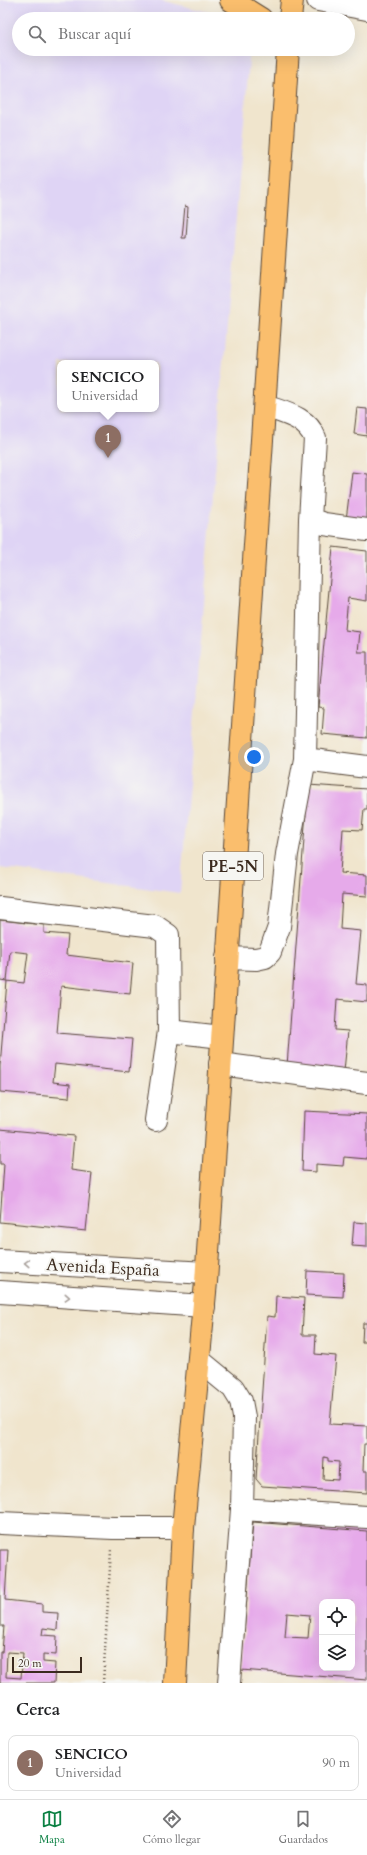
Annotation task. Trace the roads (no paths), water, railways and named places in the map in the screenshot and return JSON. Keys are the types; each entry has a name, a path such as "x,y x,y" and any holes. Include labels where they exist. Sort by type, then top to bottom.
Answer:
{"main road":[{"path":"231,0 250,12"},
{"path":"291,12 292,0"},
{"name":"PE-5N","path":"175,1683 183,1528 204,1306 288,56"}],"street":[{"path":"318,0 367,9"},
{"path":"227,958 261,959 270,952 279,927 287,854 305,759 310,519 315,438 312,429 301,419 265,406"},
{"path":"310,519 324,524 367,530"},
{"path":"305,759 367,767"},
{"path":"0,908 155,926 168,936 169,1031 156,1120"},
{"path":"169,1031 222,1036"},
{"path":"220,1064 367,1083"},
{"name":"Avenida España","path":"0,1261 206,1273"},
{"name":"Avenida España","path":"0,1292 204,1306"},
{"path":"199,1360 233,1388 241,1401 244,1417 242,1510 229,1683"},
{"path":"242,1510 367,1518"},
{"path":"0,1523 113,1528 183,1528"}],"place":[{"name":"SENCICO","path":"108,458"}]}
